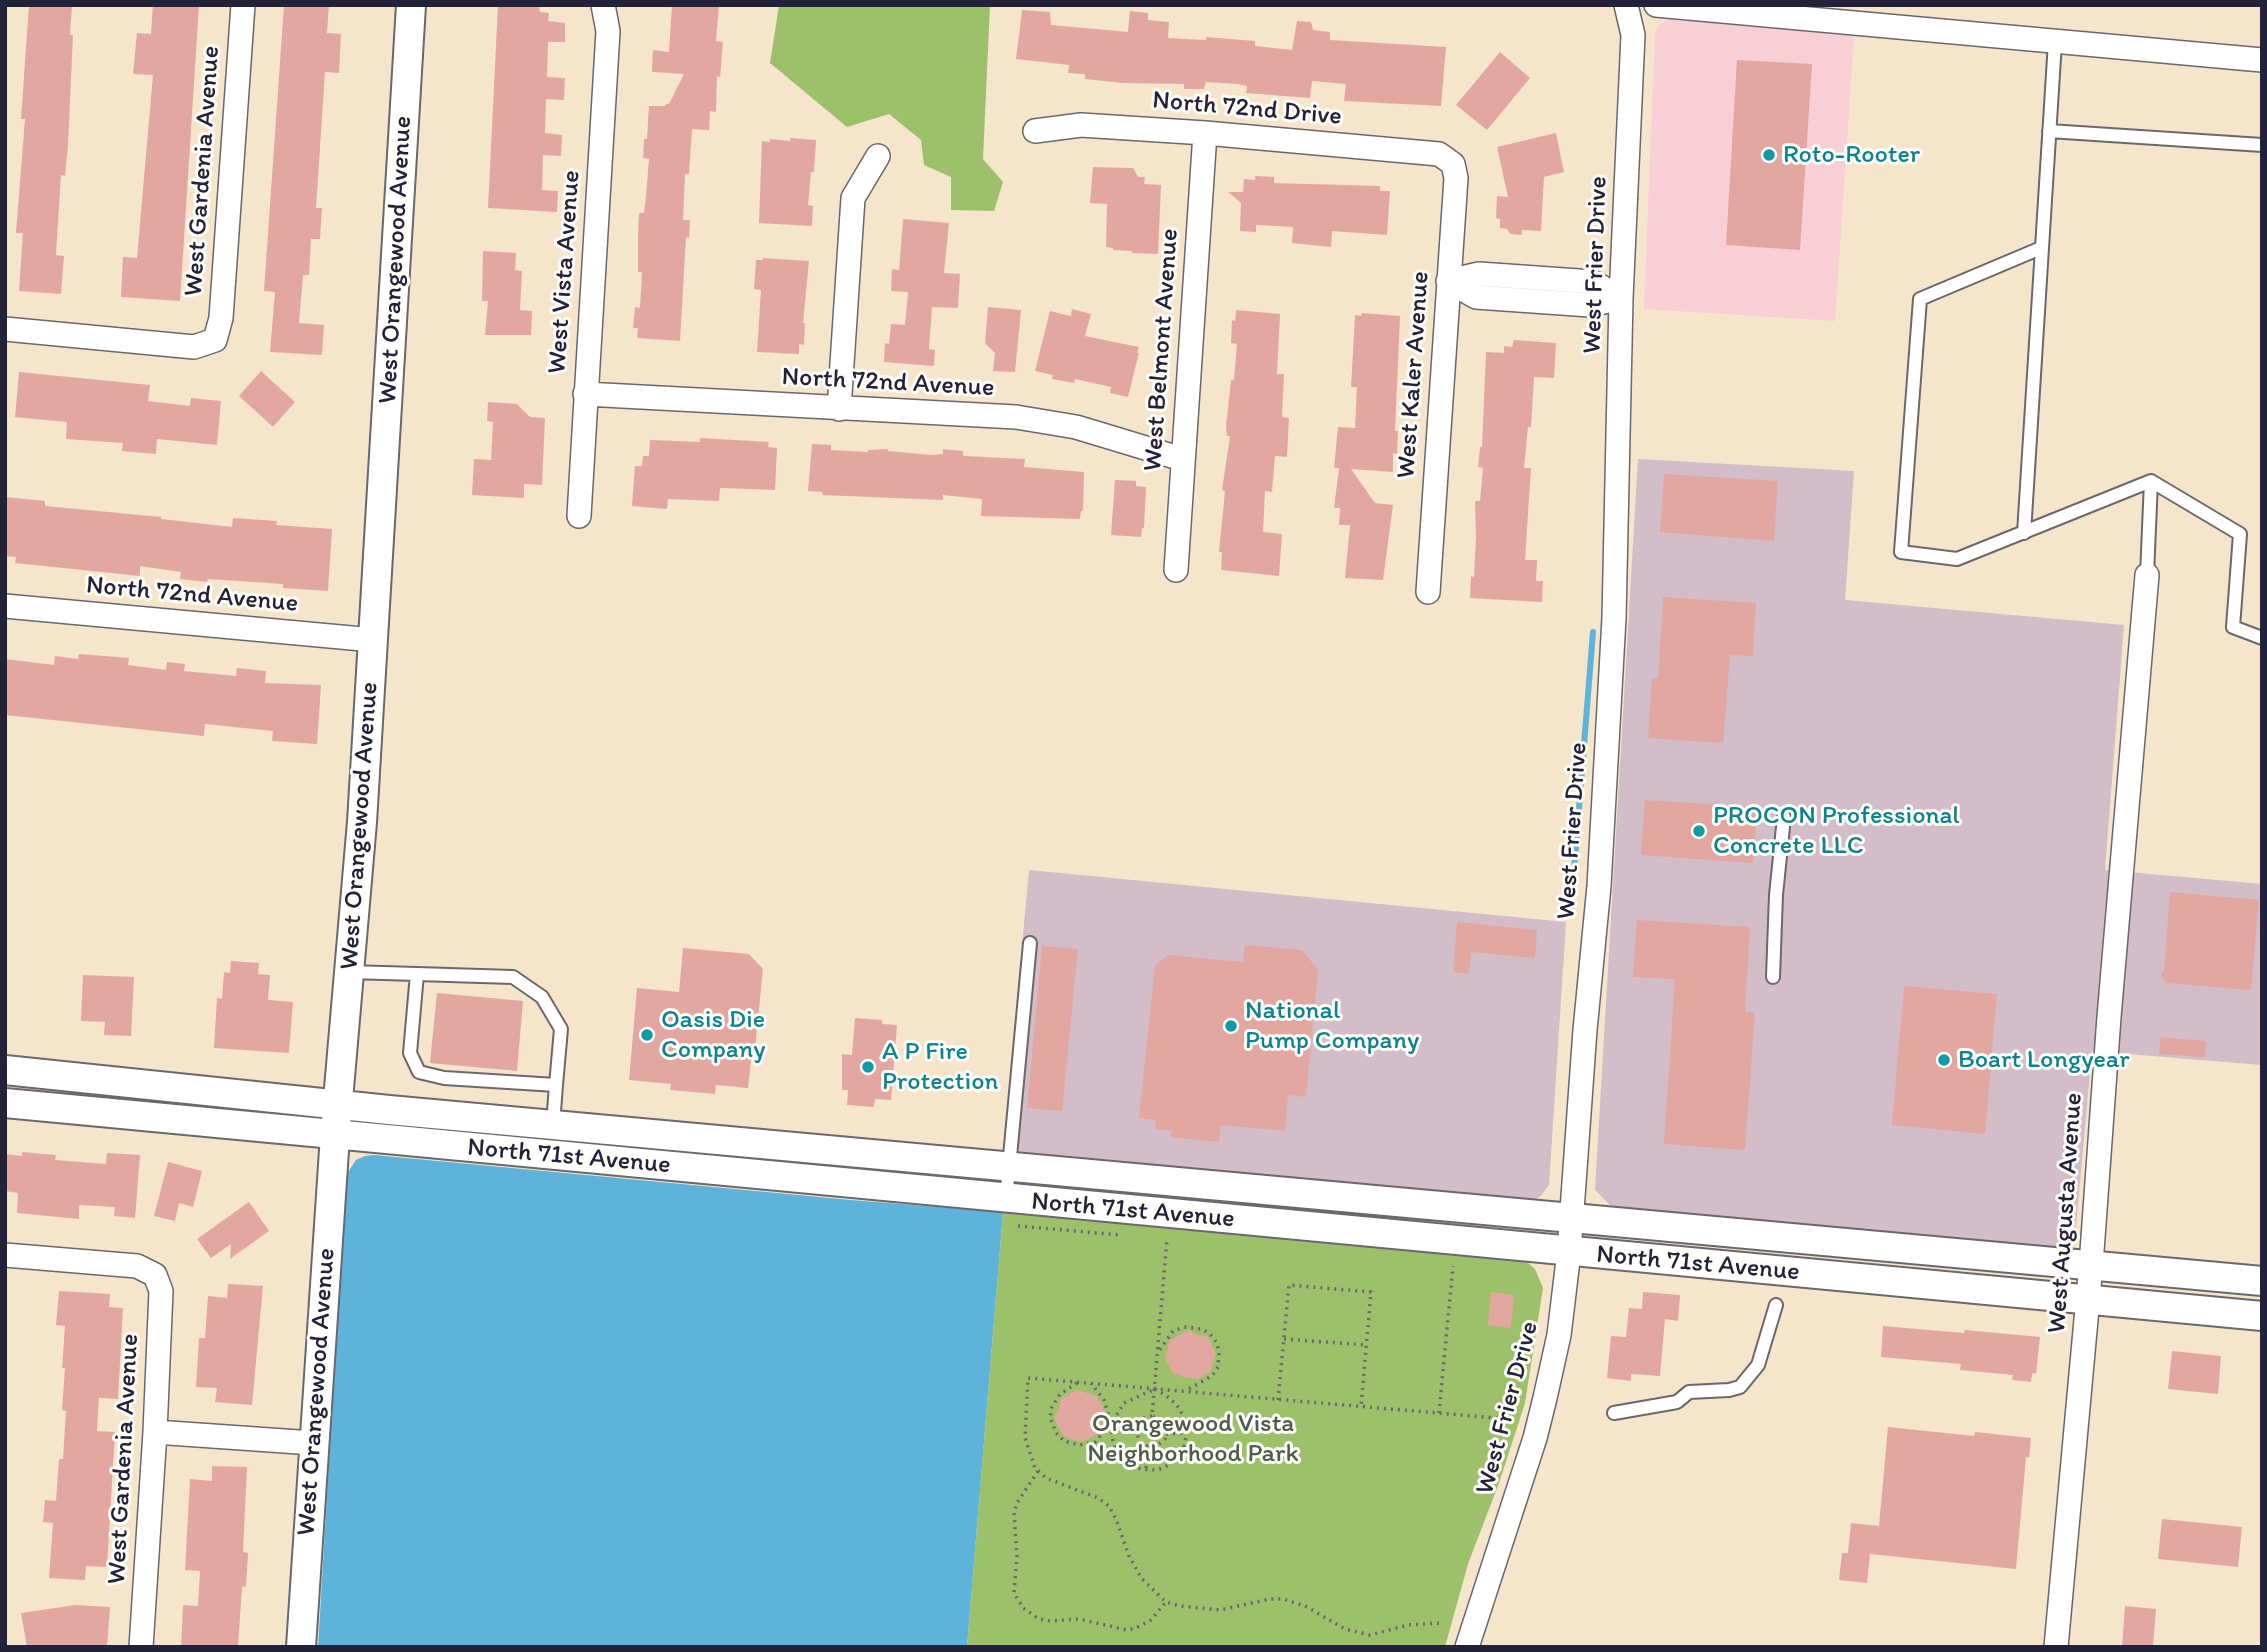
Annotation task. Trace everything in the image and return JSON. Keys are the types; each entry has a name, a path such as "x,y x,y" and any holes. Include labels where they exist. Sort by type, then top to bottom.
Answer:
{"street":[{"name":"West Gardenia Avenue","path":"5,329 194,347 215,341 221,318 243,5"},
{"name":"West Orangewood Avenue","path":"301,1647 335,1135 362,822 411,5"},
{"name":"West Vista Avenue","path":"579,516 608,31 603,5"},
{"name":"West Vista Avenue","path":"608,31 621,5"},
{"name":"West Frier Drive","path":"1467,1647 1535,1438 1559,1335 1569,1252 1585,1030 1599,886 1613,644 1621,298 1633,35 1626,5"},
{"path":"1656,5 2262,61"},
{"name":"North 72nd Drive","path":"1035,131 1081,125 1205,133 1439,154 1452,163"},
{"name":"West Belmont Avenue","path":"1176,570 1205,133"},
{"path":"839,409 853,198 878,156"},
{"name":"West Kaler Avenue","path":"1429,592 1456,178 1452,163"},
{"path":"1448,281 1479,274 1593,282 1621,298"},
{"name":"North 72nd Avenue","path":"585,394 988,415 1046,421 1105,435 1182,459"},
{"name":"West Augusta Avenue","path":"2056,1647 2091,1265 2109,1017 2147,575"},
{"name":"North 72nd Avenue","path":"5,606 373,640"},
{"name":"North 71st Avenue","path":"5,1070 553,1125 2262,1281"},
{"name":"North 71st Avenue","path":"5,1103 2262,1316"},
{"path":"1292,1225 1296,1191"},
{"path":"1778,1272 1781,1236"},
{"name":"West Gardenia Avenue","path":"5,1255 137,1266 155,1275 161,1292 141,1647"},
{"path":"155,1432 313,1443"}],"lane":[{"path":"2024,533 2055,42"},
{"path":"2049,131 2262,145"},
{"path":"2041,248 1920,299 1900,552 1957,559 2151,481"},
{"path":"2147,575 2151,481"},
{"path":"2151,481 2240,534 2233,626 2262,638"},
{"path":"1773,978 1776,895 1784,817"},
{"path":"1006,1199 1030,943"},
{"path":"349,972 513,977 542,997 561,1029 553,1125"},
{"path":"417,974 411,1053 419,1072 444,1078 556,1085"},
{"path":"1614,1413 1677,1402 1689,1392 1740,1387 1758,1365 1776,1305"}],"path":[{"path":"1152,1416 1167,1239"},
{"path":"1439,1413 1453,1266"},
{"path":"1278,1400 1289,1285 1371,1292 1361,1407"},
{"path":"1158,1352 1173,1331 1184,1327 1202,1329 1217,1343 1220,1353 1218,1367 1212,1376 1183,1392"},
{"path":"1283,1339 1366,1346"},
{"path":"1439,1623 1408,1625 1370,1635 1345,1629 1305,1606 1283,1599 1270,1599 1220,1610 1166,1602 1142,1579 1129,1556 1109,1506 1098,1498 1046,1478 1038,1471 1029,1455 1025,1438 1028,1378 1508,1419"},
{"path":"1078,1382 1060,1394 1052,1407 1050,1417 1056,1433 1071,1444 1088,1445 1095,1442 1124,1404 1155,1389"},
{"path":"1091,1383 1104,1400 1113,1442 1120,1457 1126,1464 1157,1470 1169,1465 1182,1454 1187,1433 1186,1421 1177,1405 1167,1395 1155,1389"},
{"path":"1152,1416 1160,1420 1166,1428 1165,1439 1157,1446 1140,1442 1138,1431 1144,1418 1152,1416"},
{"path":"1111,1424 1138,1431"},
{"path":"1166,1434 1187,1433"},
{"path":"1146,1469 1148,1446"},
{"path":"1038,1471 1017,1503 1014,1513 1017,1557 1014,1593 1023,1608 1039,1619 1079,1619 1127,1630 1152,1620 1166,1602"}],"shaded area":[{"path":"1668,19 1854,36 1835,321 1644,309 1655,34 1659,25"},
{"path":"1638,459 1854,471 1845,600 2124,625 2105,870 2262,884 2262,1065 2092,1051 2076,1225 2073,1239 2068,1245 2057,1250 1613,1208 1595,1190"},
{"path":"1029,870 1566,922 1549,1185 1541,1196 1534,1200 1003,1152"}],"green space":[{"path":"779,5 990,5 983,159 1003,182 994,211 951,210 951,177 924,165 921,140 889,114 847,127 770,63"},
{"name":"Orangewood Vista Neighborhood Park","path":"1003,1212 1516,1260 1528,1263 1535,1269 1543,1288 1525,1403 1499,1483 1468,1564 1445,1647 967,1647"}],"water":[{"path":"374,1155 1003,1212 967,1647 318,1647 346,1175 356,1160"}],"building":[{"path":"29,5 72,5 68,145 65,176 61,175 56,255 64,256 61,294 19,291 23,233 16,233 25,119 21,119"},
{"path":"153,5 199,5 180,301 121,297 123,257 137,258 153,75 133,74 137,33 151,34"},
{"path":"284,5 329,5 327,33 341,34 339,73 325,72 316,208 322,208 320,239 311,239 309,275 303,275 299,323 324,325 322,355 270,352 275,292 264,291"},
{"path":"498,5 539,5 540,12 549,13 548,21 565,23 565,42 548,42 547,77 565,78 564,100 546,99 545,133 562,135 561,156 543,155 542,190 558,191 557,212 488,208"},
{"path":"672,5 719,5 716,41 723,42 720,77 717,76 716,112 710,111 709,130 692,129 689,174 685,174 683,220 690,220 689,238 686,237 680,341 637,338 638,328 633,328 635,307 640,308 642,272 638,272 638,234 639,213 644,213 646,196 649,159 643,158 649,106 669,104 684,74 652,72 653,50 669,52"},
{"path":"1022,10 1050,12 1051,25 1128,32 1130,11 1148,13 1148,20 1169,22 1168,38 1206,40 1206,37 1255,41 1255,46 1292,50 1297,21 1311,22 1313,30 1330,32 1330,40 1446,47 1441,106 1344,101 1346,84 1312,81 1310,98 1246,93 1247,86 1238,84 1206,82 1204,89 1184,89 1184,84 1085,79 1085,74 1068,73 1069,65 1016,59"},
{"path":"1500,52 1530,78 1487,130 1456,105"},
{"name":"Roto-Rooter","path":"1737,60 1812,64 1800,250 1726,245"},
{"path":"1556,133 1564,172 1544,177 1541,231 1522,230 1522,235 1510,234 1507,229 1500,228 1500,219 1496,218 1497,196 1508,197 1497,147"},
{"path":"790,138 816,140 808,205 813,206 812,226 759,223 762,141 790,141"},
{"path":"1093,167 1133,168 1138,177 1145,177 1144,184 1161,185 1158,254 1132,253 1106,247 1107,204 1090,203"},
{"path":"1255,176 1274,177 1274,183 1380,186 1380,191 1390,191 1387,235 1332,231 1331,247 1292,243 1293,227 1256,225 1256,232 1240,231 1241,203 1228,192 1243,192 1244,179 1255,180"},
{"path":"903,219 949,223 944,273 960,274 958,308 932,307 929,349 935,350 934,366 884,362 885,343 889,344 891,324 905,325 908,292 891,291 892,269 899,270"},
{"path":"483,251 516,253 515,270 522,271 520,310 532,311 531,335 485,335 488,301 482,301"},
{"path":"763,258 809,261 803,323 804,345 799,344 799,354 757,352 761,290 754,289 756,260"},
{"path":"988,307 1021,310 1015,372 993,371 995,353 985,343"},
{"path":"1072,309 1091,314 1085,336 1139,347 1128,397 1110,393 1111,387 1075,379 1074,383 1052,379 1053,375 1035,371 1050,311 1071,316"},
{"path":"1236,310 1280,314 1277,374 1284,374 1282,417 1289,418 1287,457 1275,456 1272,492 1265,491 1263,532 1282,534 1279,576 1221,570 1222,552 1219,552 1225,491 1222,490 1230,436 1227,436 1226,427 1231,380 1234,380 1237,344 1231,343 1232,320 1235,321"},
{"path":"1362,313 1400,316 1395,431 1398,431 1397,454 1393,453 1393,472 1351,469 1375,503 1393,505 1383,580 1345,578 1350,525 1339,525 1340,508 1334,508 1339,468 1334,468 1338,427 1355,428 1357,387 1351,387 1355,315 1361,316"},
{"path":"1514,340 1556,343 1554,378 1534,377 1531,427 1528,427 1524,468 1531,468 1525,560 1537,560 1536,581 1543,581 1542,602 1470,598 1471,576 1474,577 1475,501 1480,501 1483,468 1478,467 1482,447 1486,352 1504,353 1504,346 1512,347"},
{"path":"261,371 295,402 273,427 239,396"},
{"path":"19,372 150,385 148,401 190,406 191,398 221,401 217,445 157,439 156,454 122,451 123,443 66,439 67,422 15,417"},
{"path":"488,402 517,404 530,417 545,418 542,485 524,484 524,498 472,495 474,459 491,460 493,422 487,421"},
{"path":"700,438 769,442 768,447 777,448 775,490 720,488 719,501 668,499 667,509 632,506 635,466 642,466 643,456 649,456 650,440 700,442"},
{"path":"812,444 831,445 831,450 868,452 888,449 932,455 943,454 943,449 963,451 963,456 1025,459 1024,467 1084,472 1083,511 1080,519 981,516 982,499 943,495 943,500 822,495 823,492 808,491"},
{"path":"1664,474 1778,481 1774,541 1660,532"},
{"path":"1115,480 1136,481 1136,486 1146,487 1141,537 1111,535"},
{"path":"5,497 45,501 45,506 232,527 233,518 277,521 276,525 332,529 328,591 283,588 283,584 180,579 181,572 140,566 140,576 15,563 16,557 5,556"},
{"path":"1663,597 1756,603 1753,656 1730,655 1723,743 1648,738 1652,678 1658,679"},
{"path":"79,654 129,658 128,665 166,670 167,662 185,664 184,671 236,676 237,668 266,671 265,683 321,685 317,744 272,741 273,731 205,724 204,736 5,715 5,659 54,665 55,656 78,659"},
{"name":"PROCON Professional Concrete LLC","path":"1645,800 1757,807 1753,863 1641,855"},
{"path":"2170,892 2259,900 2251,990 2166,983 2161,975 2164,971"},
{"path":"1637,920 1750,927 1745,1012 1755,1013 1745,1150 1664,1144 1675,979 1633,977"},
{"path":"1457,922 1537,930 1535,958 1471,952 1469,974 1453,972"},
{"name":"National Pump Company","path":"1245,945 1302,950 1318,970 1306,1097 1288,1095 1285,1131 1221,1125 1219,1142 1171,1137 1171,1131 1155,1129 1156,1120 1139,1118 1155,965 1168,955 1243,962"},
{"path":"1042,946 1078,949 1062,1111 1027,1108"},
{"path":"683,948 749,954 763,969 754,1059 751,1060 748,1088 716,1085 715,1094 670,1090 671,1084 629,1080 637,988 679,992"},
{"path":"231,961 259,963 258,974 270,975 268,1000 293,1002 289,1053 214,1048 217,998 222,999 224,972 230,973"},
{"path":"83,975 134,977 131,1036 104,1035 105,1022 81,1021"},
{"name":"Boart Longyear","path":"1904,986 1997,994 1985,1134 1892,1125"},
{"path":"437,993 523,1001 517,1071 430,1063"},
{"name":"A P Fire Protection","path":"855,1018 882,1020 882,1024 897,1025 891,1100 875,1099 874,1107 847,1105 848,1090 842,1090 842,1054 852,1055"},
{"path":"2161,1037 2206,1041 2205,1057 2159,1054"},
{"path":"22,1152 56,1155 55,1160 106,1164 107,1153 140,1155 135,1218 114,1216 115,1207 79,1205 79,1219 17,1213 18,1193 5,1191 5,1154 22,1156"},
{"path":"168,1162 202,1171 193,1207 179,1203 175,1221 154,1216"},
{"path":"249,1202 269,1231 230,1259 231,1244 211,1258 197,1239"},
{"path":"228,1284 263,1286 252,1405 215,1402 217,1388 196,1387 199,1338 205,1338 208,1296 227,1298"},
{"path":"59,1291 110,1294 109,1307 123,1308 118,1399 99,1398 97,1431 115,1432 107,1567 86,1566 85,1580 49,1578 53,1523 43,1522 45,1500 56,1501 59,1459 63,1459 66,1411 62,1410 65,1368 62,1368 65,1326 56,1325"},
{"path":"1491,1292 1514,1295 1511,1328 1488,1325"},
{"path":"1643,1292 1680,1295 1678,1321 1665,1319 1660,1376 1631,1374 1631,1381 1607,1378 1611,1336 1626,1337 1629,1308 1642,1309"},
{"path":"1883,1326 2040,1337 2036,1374 2032,1373 2031,1382 2012,1380 2013,1375 1960,1370 1961,1364 1881,1357"},
{"path":"1189,1330 1197,1335 1207,1336 1216,1354 1210,1372 1198,1379 1173,1373 1165,1358 1170,1340"},
{"path":"2172,1351 2221,1356 2218,1394 2168,1389"},
{"path":"1077,1390 1097,1396 1106,1414 1099,1433 1082,1442 1063,1436 1054,1418 1061,1398"},
{"path":"1888,1427 1974,1436 1975,1432 2031,1438 2029,1458 2026,1457 2016,1569 1870,1554 1867,1583 1839,1580 1842,1553 1848,1553 1851,1523 1879,1526"},
{"path":"212,1466 247,1467 243,1552 248,1553 246,1587 242,1586 238,1647 181,1647 183,1605 198,1606 200,1571 185,1570 190,1479 212,1481"},
{"path":"2162,1519 2242,1527 2238,1567 2158,1559"},
{"path":"76,1605 110,1607 107,1647 27,1647 21,1613"},
{"path":"2125,1606 2156,1609 2153,1647 2122,1647"}],"waterway":[{"path":"1571,909 1593,632"}],"place":[{"name":"Roto-Rooter","path":"1769,155"},
{"name":"PROCON Professional Concrete LLC","path":"1699,831"},
{"name":"National Pump Company","path":"1231,1026"},
{"name":"Oasis Die Company","path":"647,1035"},
{"name":"Boart Longyear","path":"1944,1060"},
{"name":"A P Fire Protection","path":"868,1067"}]}
